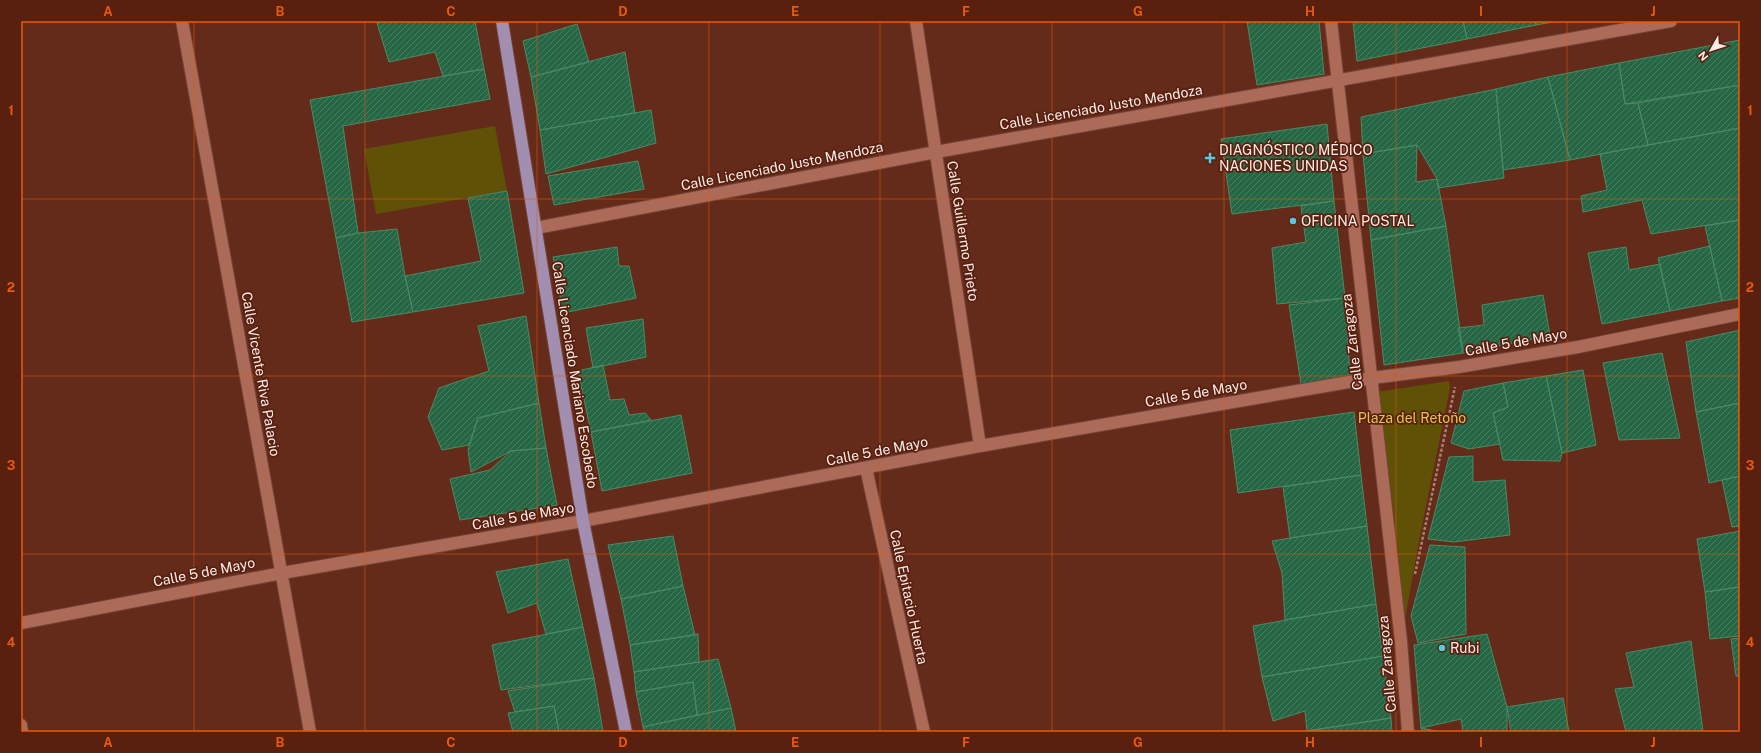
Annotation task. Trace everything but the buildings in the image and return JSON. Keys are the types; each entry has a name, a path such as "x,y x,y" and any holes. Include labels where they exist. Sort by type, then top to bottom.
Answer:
{"main road":[{"name":"Calle Licenciado Mariano Escobedo","path":"502,21 583,521 626,732"}],"street":[{"name":"Calle Vicente Riva Palacio","path":"182,21 310,732"},
{"name":"Calle Guillermo Prieto","path":"916,21 980,446"},
{"name":"Calle Zaragoza","path":"1331,21 1401,641 1408,732"},
{"name":"Calle Licenciado Justo Mendoza","path":"536,228 936,152 1671,21"},
{"name":"Calle 5 de Mayo","path":"21,623 282,573 583,521 980,446 1372,378 1459,367 1591,345 1740,314"},
{"name":"Calle Epitacio Huerta","path":"866,468 924,732"},
{"path":"21,725 22,732"}],"path":[{"path":"1414,580 1459,367"}],"green space":[{"path":"495,126 507,191 376,214 364,149"},
{"name":"Plaza del Retoño","path":"1449,381 1450,388 1419,541 1401,641 1394,516 1376,392"}],"place":[{"name":"DIAGNÓSTICO MÉDICO NACIONES UNIDAS","path":"1210,158"},
{"name":"OFICINA POSTAL","path":"1293,221"},
{"name":"Rubi","path":"1442,648"}]}
